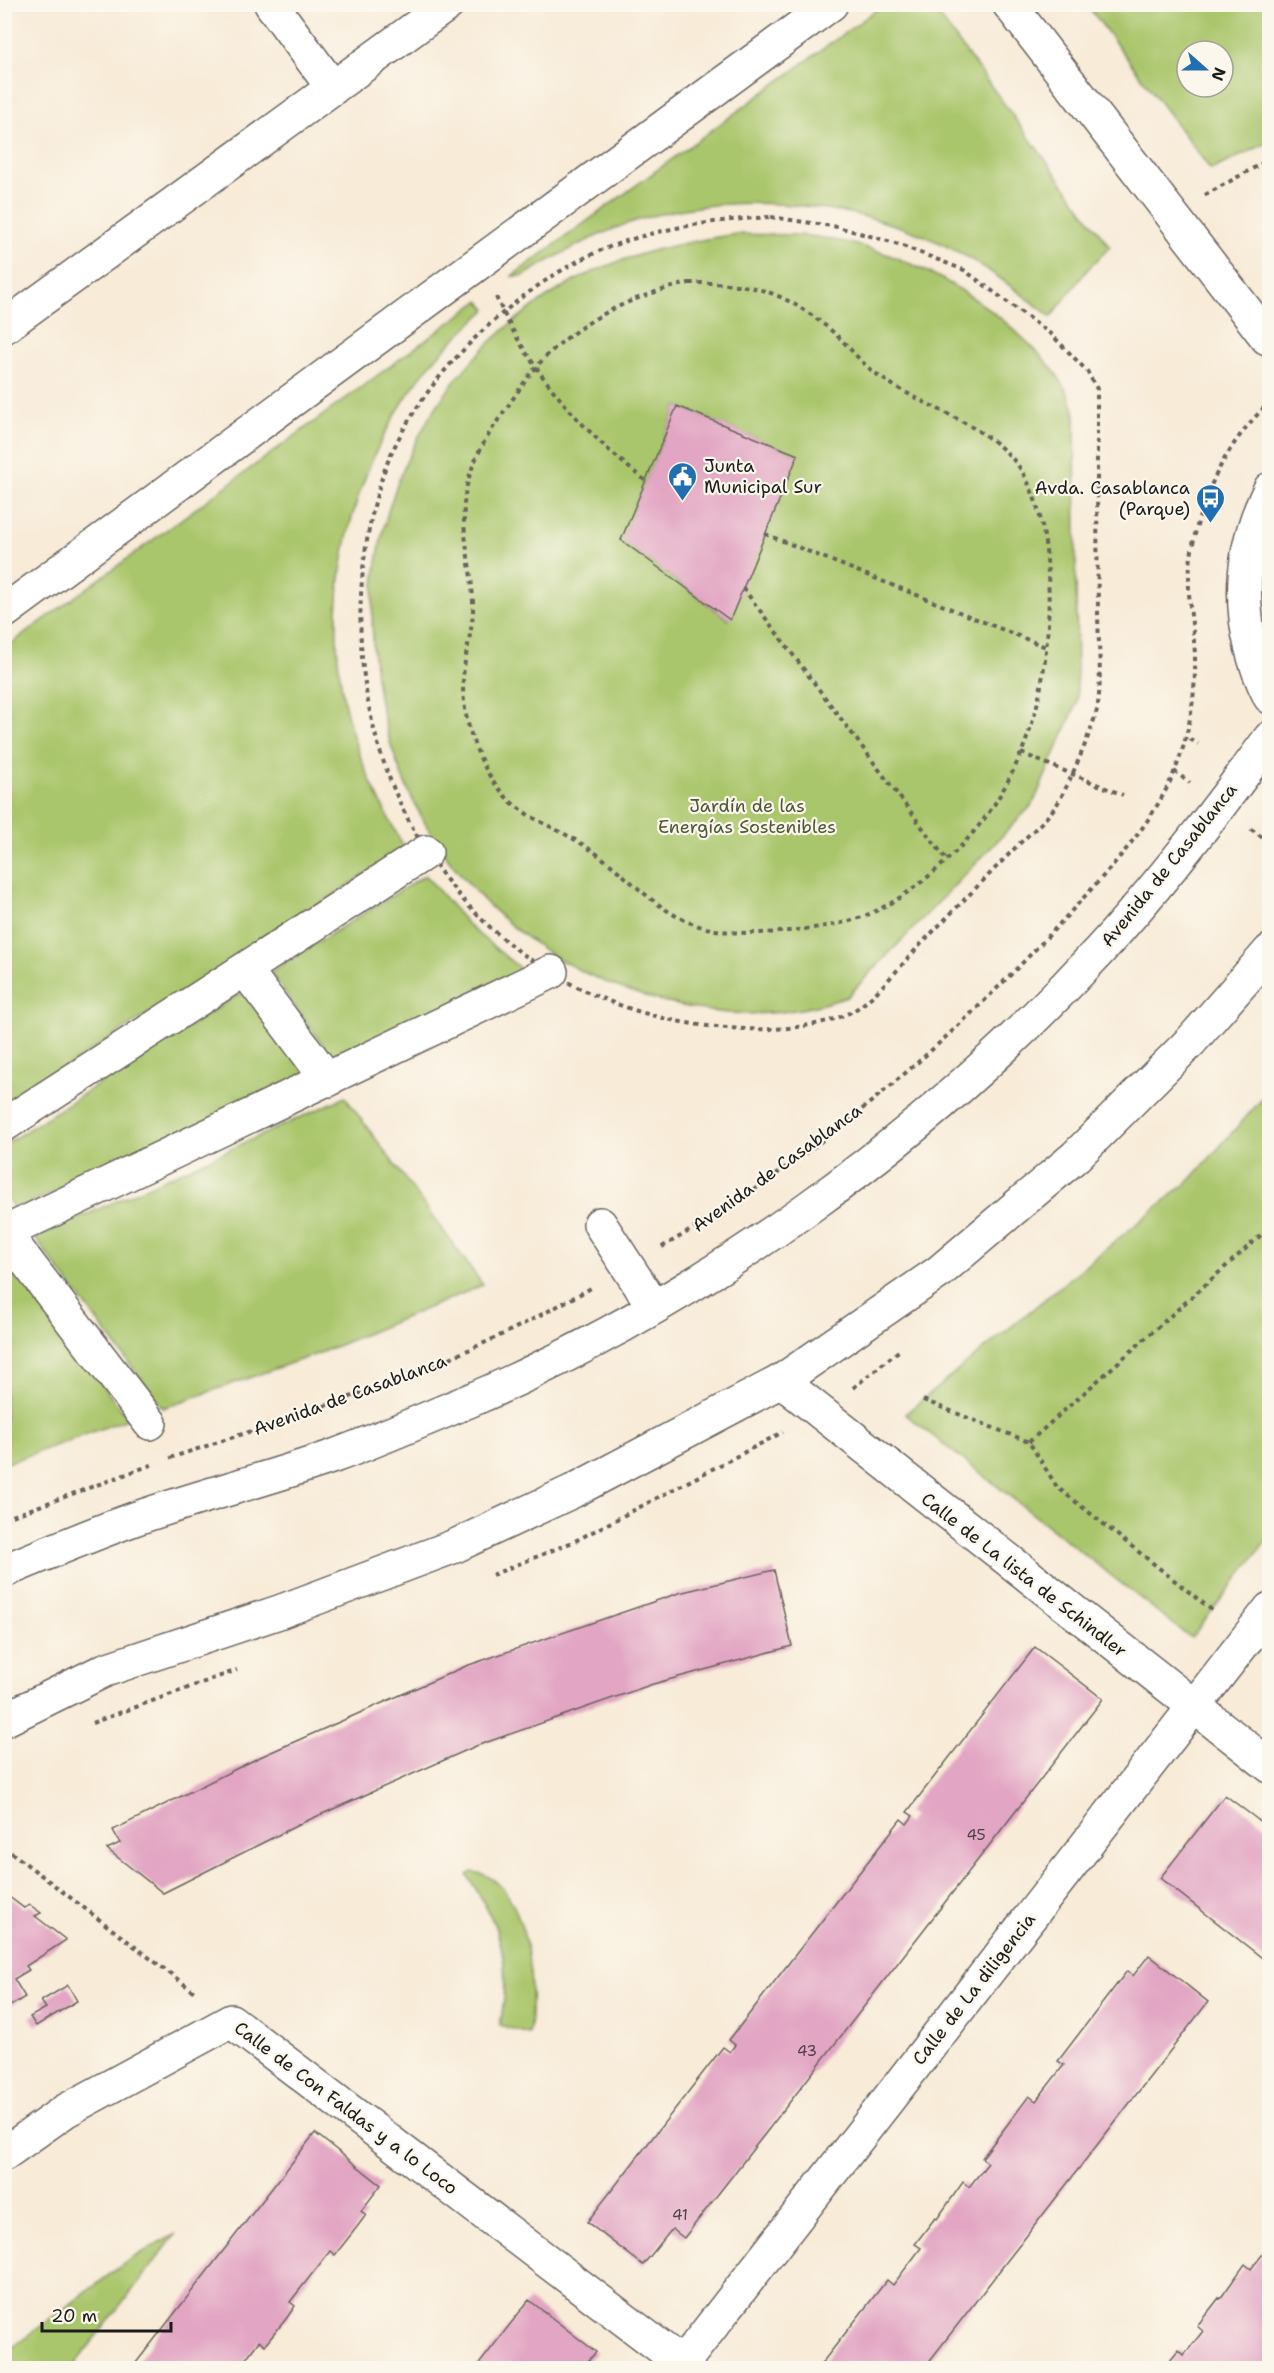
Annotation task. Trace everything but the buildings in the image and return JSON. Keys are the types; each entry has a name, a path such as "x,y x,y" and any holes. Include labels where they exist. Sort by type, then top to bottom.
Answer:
{"street":[{"path":"271,4 333,88"},
{"path":"4,327 448,4"},
{"path":"4,612 831,4"},
{"path":"1009,4 1267,338"},
{"path":"1269,489 1255,517 1246,548 1245,609 1251,654 1269,697"},
{"name":"Avenida de Casablanca","path":"4,1572 134,1519 346,1451 473,1399 580,1349 654,1307 754,1244 904,1133 979,1069 1041,1011 1100,950 1173,864 1269,738"},
{"path":"4,1125 246,971 426,852"},
{"path":"4,1720 105,1670 279,1612 455,1546 573,1491 781,1381 939,1272 1076,1156 1191,1041 1269,951"},
{"path":"246,971 328,1080"},
{"path":"150,1423 5,1233 551,972"},
{"path":"600,1224 654,1307"},
{"name":"Calle de La lista de Schindler","path":"781,1381 1269,1766"},
{"name":"Calle de La diligencia","path":"683,2367 1269,1609"},
{"path":"4,2154 65,2111 231,2020"},
{"name":"Calle de Con Faldas y a lo Loco","path":"231,2020 683,2367"}],"path":[{"path":"1173,216 1230,179 1269,159"},
{"path":"771,217 838,227 895,243 964,270 1053,335 1087,371 1096,388 1098,707 1057,805 858,1009 809,1025 752,1029 688,1024 635,1011 576,987 516,951 457,891 426,852 406,820 387,778 369,710 360,628 365,553 381,481 404,430 434,386 477,335 525,294 574,263 645,235 704,221 771,217"},
{"path":"732,282 767,290 798,306 834,333 866,366 898,390 974,430 1014,459 1036,503 1046,544 1049,593 1046,647 1035,716 1021,753 996,802 970,835 946,859 897,898 853,921 766,933 725,931 693,924 663,908 588,848 529,818 512,804 490,776 474,745 465,713 463,677 473,611 464,504 468,477 491,429 537,366 573,333 606,311 646,293 678,285 732,282"},
{"path":"511,326 537,366 579,421 612,456 645,481"},
{"name":"Avenida de Casablanca","path":"4,1519 71,1493 298,1417 419,1371 529,1322 678,1238 788,1165 862,1108 947,1033 1039,946 1115,864 1155,810 1174,771 1189,723 1195,658 1189,580 1199,518 1226,457 1244,430 1269,402"},
{"path":"765,534 1046,647"},
{"path":"743,588 946,859"},
{"path":"1190,739 1198,744"},
{"path":"1021,753 1123,795"},
{"path":"1174,771 1186,779"},
{"path":"1244,824 1269,843"},
{"path":"1029,1442 1269,1227"},
{"path":"923,1400 1029,1442 1057,1487 1213,1611"},
{"name":"Calle de Con Faldas y a lo Loco","path":"4,1847 231,2020"}],"green space":[{"path":"883,5 931,5 1110,247 1087,270 1051,317 987,269 940,243 899,227 856,215 812,207 723,204 679,210 638,220 608,231 523,276 512,276"},
{"path":"1087,5 1269,5 1269,142 1211,170"},
{"name":"Jardín de las Energías Sostenibles","path":"736,234 800,235 831,239 862,246 922,269 977,301 1025,340 1056,373 1067,392 1075,414 1077,703 1033,804 847,997 821,1005 770,1013 746,1014 696,1009 644,996 538,945 457,871 403,778 376,675 376,568 405,464 463,371 552,294 573,281 641,254","holes":["677,406 797,455 729,620 622,540"]},
{"path":"479,301 487,309 426,370 392,420 371,463 355,507 344,554 338,601 338,649 343,696 355,742 366,770 405,849 5,1106 4,649"},
{"path":"425,875 471,928 522,970 336,1063 270,972"},
{"path":"244,991 308,1076 15,1210 5,1195 4,1145"},
{"path":"1269,1091 1269,1538 1191,1638 905,1414 1191,1179"},
{"path":"345,1097 483,1285 320,1353 163,1408 35,1238"},
{"path":"4,1253 128,1419 5,1464"},
{"path":"472,1872 491,1878 506,1893 517,1914 525,1939 529,1965 531,2015 529,2034 500,2025 505,1983 501,1946 489,1912 467,1875"},
{"path":"176,2234 72,2368 5,2368 5,2353 129,2260"}],"place":[{"name":"Junta Municipal Sur","path":"683,502"},
{"name":"Avda. Casablanca (Parque)","path":"1211,524"}]}
